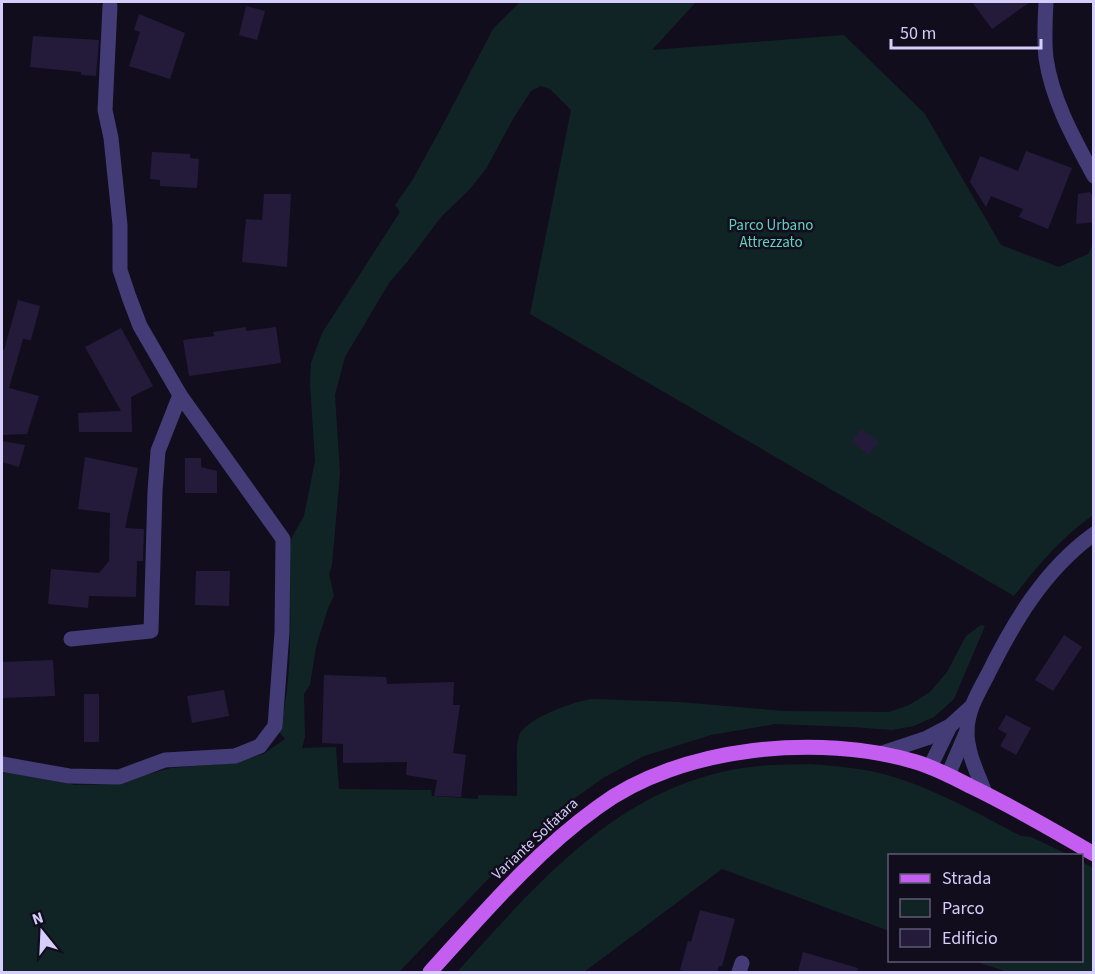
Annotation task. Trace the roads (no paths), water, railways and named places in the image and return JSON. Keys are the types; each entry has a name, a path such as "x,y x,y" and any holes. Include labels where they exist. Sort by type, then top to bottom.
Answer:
{"main road":[{"name":"Variante Solfatara","path":"430,972 524,872 599,805 640,783 679,766 725,754 779,747 840,748 882,753 948,775 1094,854"}],"street":[{"path":"1046,2 1046,57 1055,94 1076,143 1094,176"},
{"path":"2,764 69,776 118,777 165,760 234,756 260,746 274,726 282,632 283,539 180,395 140,326 120,270 120,225 111,138 105,110 110,6"},
{"path":"71,639 152,631 158,452 180,395"},
{"path":"948,775 967,732 972,706 1009,631 1044,581 1077,546 1094,534"},
{"path":"882,753 927,738 950,726 972,706"},
{"path":"930,768 950,726"},
{"path":"967,732 971,755 985,793"}],"park label":[{"name":"Parco Urbano Attrezzato","path":"771,234"}]}
